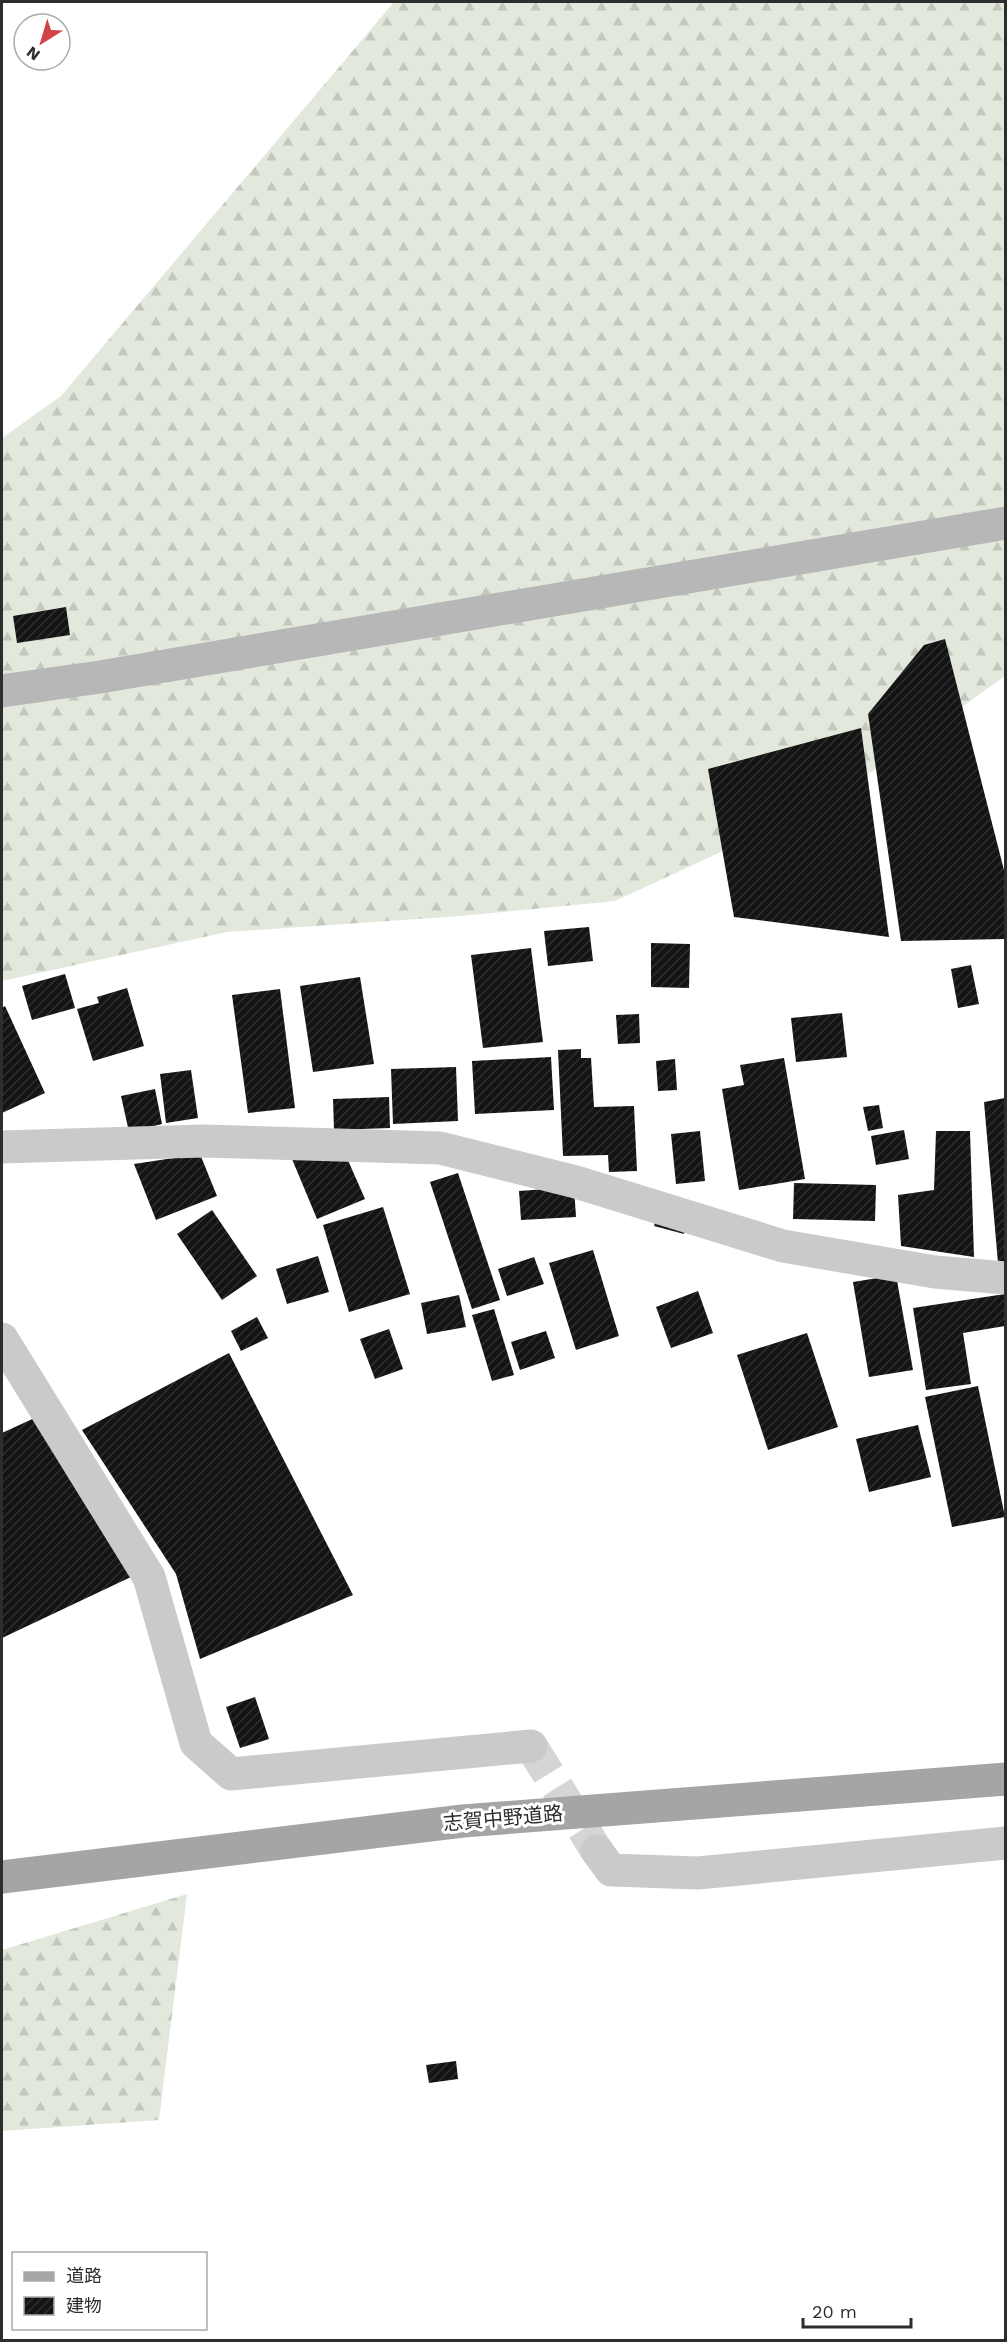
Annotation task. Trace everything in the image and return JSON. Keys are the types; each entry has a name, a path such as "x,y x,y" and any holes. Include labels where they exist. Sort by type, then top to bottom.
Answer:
{"main road":[{"name":"志賀中野道路","path":"2,1877 463,1821 1005,1779"}],"street":[{"path":"2,691 112,675 1005,523"},
{"path":"2,1147 203,1141 440,1148 576,1182 783,1246 935,1272 1005,1278"},
{"path":"2,1339 149,1577 196,1743 231,1774 531,1746"},
{"path":"597,1851 611,1870 698,1873 1005,1843"}],"green space":[{"path":"394,2 1005,2 1005,676 831,801 615,901 461,916 227,932 2,981 2,438 61,396"},
{"path":"187,1894 159,2120 2,2131 2,1950"}],"building":[{"path":"66,607 70,635 17,643 13,616"},
{"path":"945,639 1005,874 1005,939 901,941 868,714 924,645"},
{"path":"861,728 889,937 734,917 708,769"},
{"path":"589,927 593,961 548,966 544,931"},
{"path":"651,943 690,944 689,988 651,987"},
{"path":"531,948 543,1042 483,1048 471,955"},
{"path":"971,965 979,1004 958,1008 951,969"},
{"path":"65,974 75,1008 32,1020 22,986"},
{"path":"360,977 374,1064 313,1072 300,986"},
{"path":"127,988 144,1046 93,1061 77,1009 99,1003 97,997"},
{"path":"280,989 295,1108 248,1113 232,995"},
{"path":"5,1006 45,1093 2,1113 2,1008"},
{"path":"842,1013 847,1057 796,1062 791,1018"},
{"path":"639,1014 640,1043 618,1044 616,1015"},
{"path":"581,1049 581,1058 591,1058 594,1107 634,1106 637,1171 609,1172 608,1155 563,1156 558,1050"},
{"path":"551,1057 554,1110 475,1114 472,1061"},
{"path":"784,1058 805,1179 739,1190 722,1089 744,1085 740,1065"},
{"path":"675,1059 677,1090 658,1091 656,1061"},
{"path":"456,1067 458,1121 393,1124 391,1069"},
{"path":"191,1070 198,1118 166,1123 160,1074"},
{"path":"155,1089 162,1124 129,1132 121,1096"},
{"path":"389,1097 390,1128 334,1130 333,1099"},
{"path":"1005,1098 1005,1264 998,1263 984,1102"},
{"path":"879,1105 883,1128 868,1131 863,1107"},
{"path":"904,1130 909,1159 876,1165 871,1136"},
{"path":"700,1131 705,1181 676,1184 671,1134"},
{"path":"936,1131 970,1131 974,1257 901,1246 898,1195 934,1190"},
{"path":"200,1154 217,1196 156,1220 134,1164"},
{"path":"347,1158 365,1199 317,1219 292,1159"},
{"path":"458,1173 500,1300 472,1309 430,1182"},
{"path":"794,1183 876,1185 875,1221 793,1219"},
{"path":"574,1187 576,1217 521,1220 519,1191"},
{"path":"383,1207 410,1294 349,1312 323,1225"},
{"path":"212,1210 257,1276 222,1300 177,1234"},
{"path":"657,1215 687,1222 684,1234 654,1226"},
{"path":"593,1250 619,1336 576,1350 549,1263"},
{"path":"318,1256 329,1292 287,1304 276,1269"},
{"path":"534,1257 544,1284 507,1296 498,1269"},
{"path":"896,1275 913,1370 869,1377 853,1282"},
{"path":"698,1291 713,1333 671,1348 656,1307"},
{"path":"1005,1294 1005,1326 963,1333 971,1384 926,1390 913,1308"},
{"path":"459,1295 466,1327 427,1334 421,1303"},
{"path":"494,1309 514,1375 492,1381 472,1315"},
{"path":"257,1317 268,1338 241,1351 231,1331"},
{"path":"389,1329 403,1369 375,1379 360,1339"},
{"path":"546,1331 555,1358 520,1370 511,1342"},
{"path":"807,1333 838,1427 768,1450 737,1355"},
{"path":"229,1353 353,1595 200,1659 176,1574 82,1430"},
{"path":"978,1386 1005,1517 952,1527 925,1397"},
{"path":"41,1415 133,1576 2,1638 2,1433"},
{"path":"918,1425 931,1477 869,1492 856,1439"},
{"path":"255,1697 269,1739 240,1748 226,1707"},
{"path":"456,2061 458,2079 429,2083 426,2065"}],"tunnel":[{"path":"531,1746 597,1851"}]}
